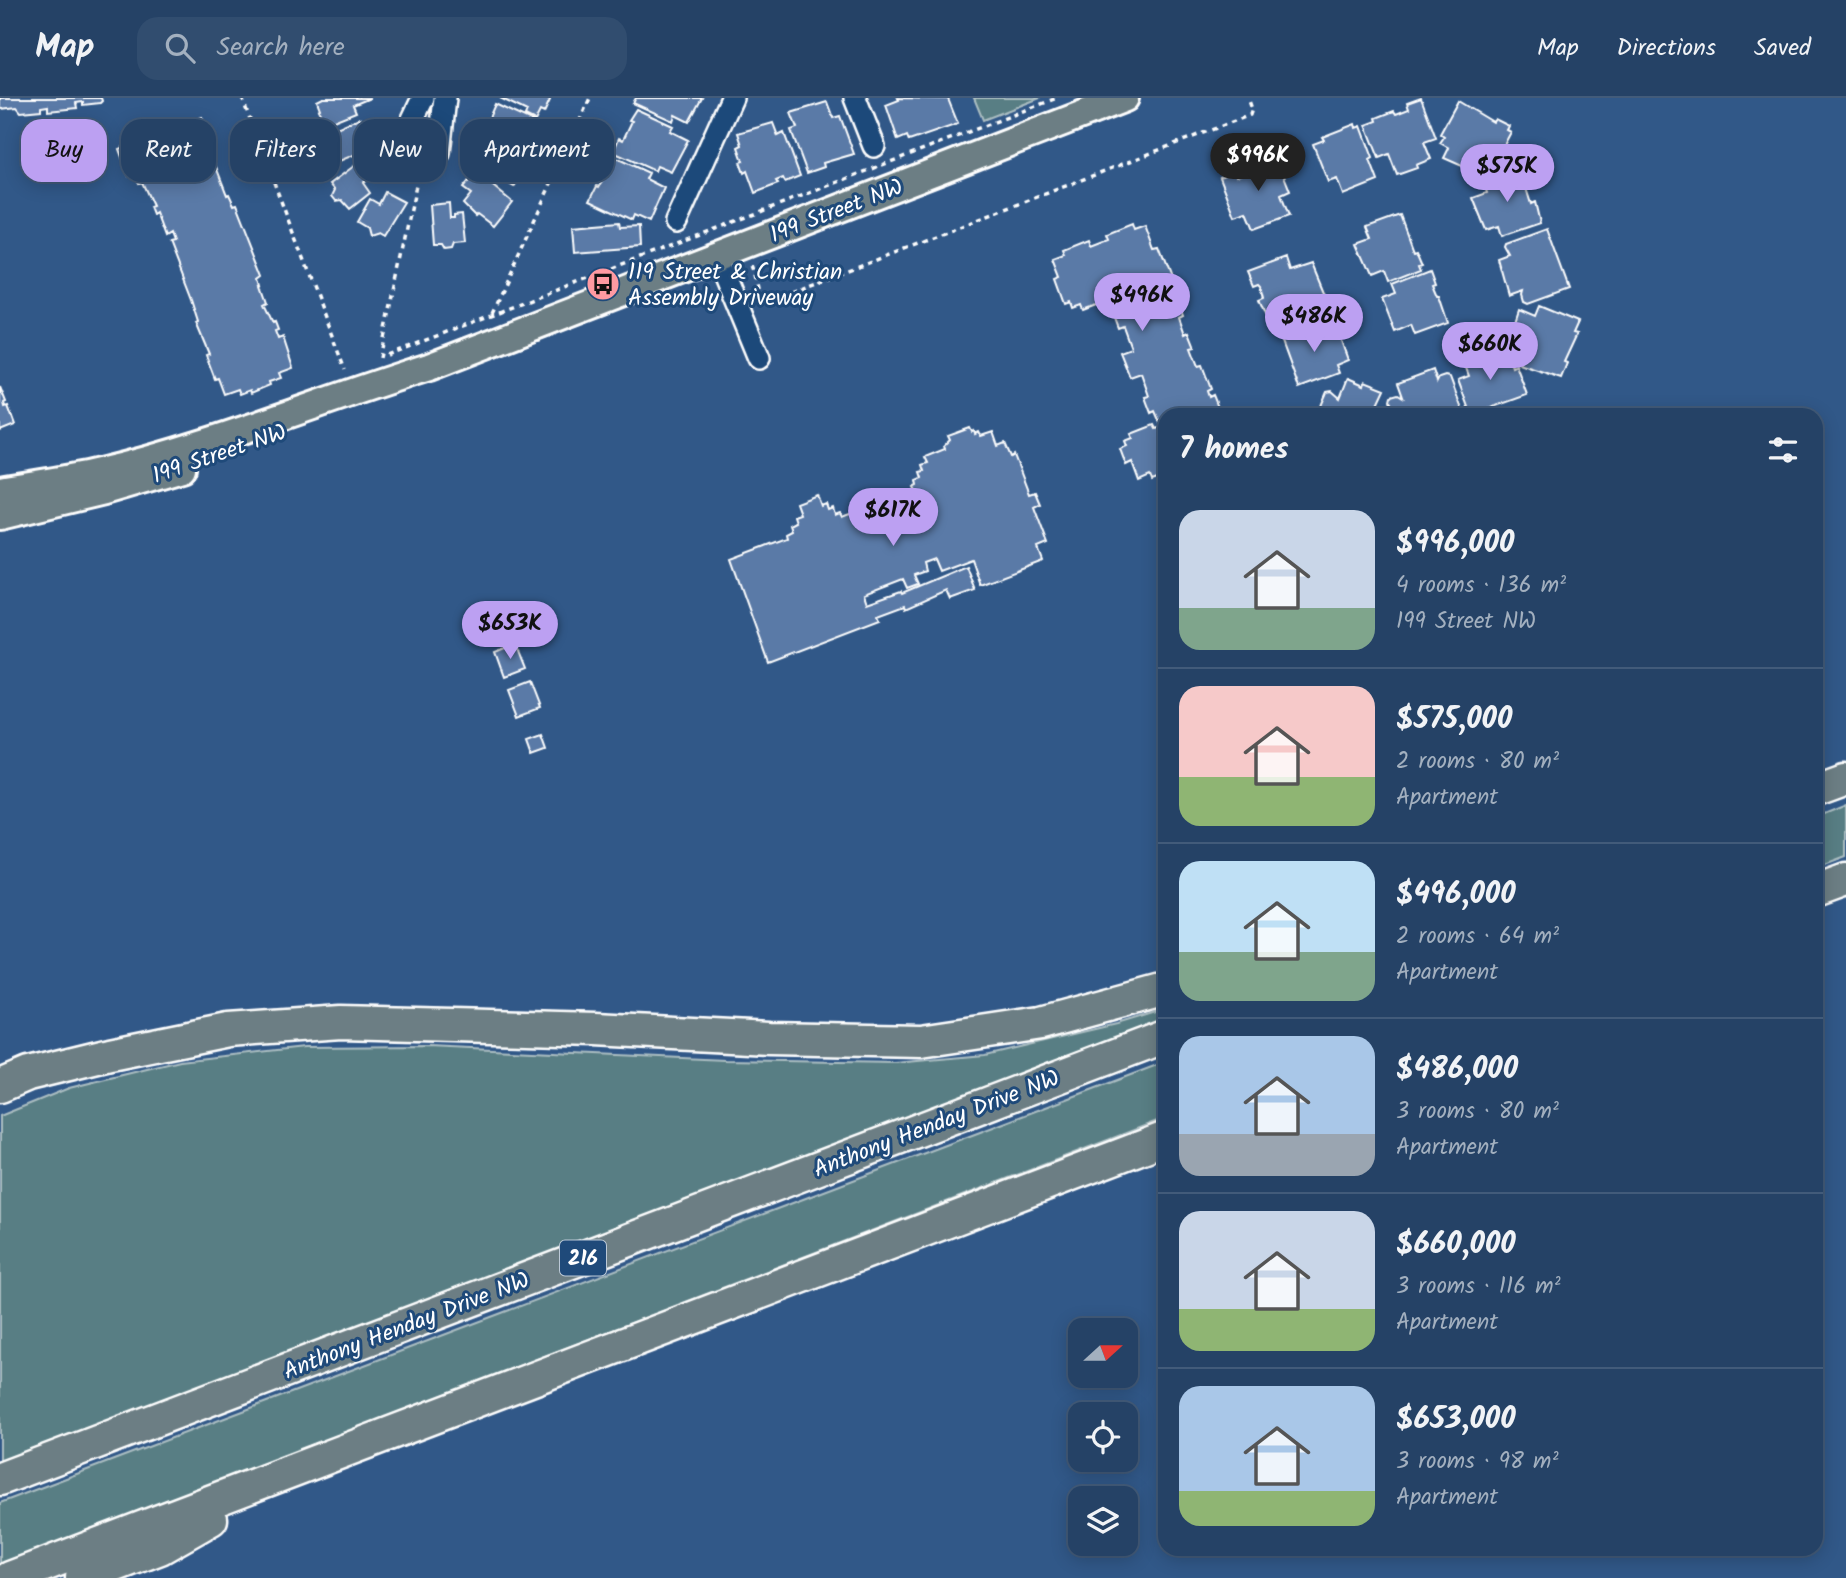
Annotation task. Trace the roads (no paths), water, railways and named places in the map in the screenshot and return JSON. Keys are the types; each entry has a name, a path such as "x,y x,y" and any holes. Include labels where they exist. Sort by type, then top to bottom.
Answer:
{"highway":[{"path":"1823,786 1846,778"},
{"path":"1823,888 1846,880"},
{"path":"0,1086 28,1074 228,1030 341,1022 921,1041 1041,1023 1158,991"},
{"name":"Anthony Henday Drive NW","path":"0,1479 1158,1039"},
{"path":"10,1578 1158,1141"},
{"path":"82,1578 160,1548 304,1467"}],"main road":[{"name":"199 Street NW","path":"0,490 99,472 205,443 344,393 429,367 1125,98"},
{"name":"199 Street NW","path":"0,516 104,491 234,452 353,404 429,367"}],"street":[{"path":"423,98 403,141 407,153 414,159 422,160 428,160 439,153 445,98"},
{"path":"855,98 874,146"},
{"path":"676,222 734,100"},
{"path":"717,256 759,358"}],"place":[{"name":"119 Street & Christian Assembly Driveway","path":"603,284"}]}
